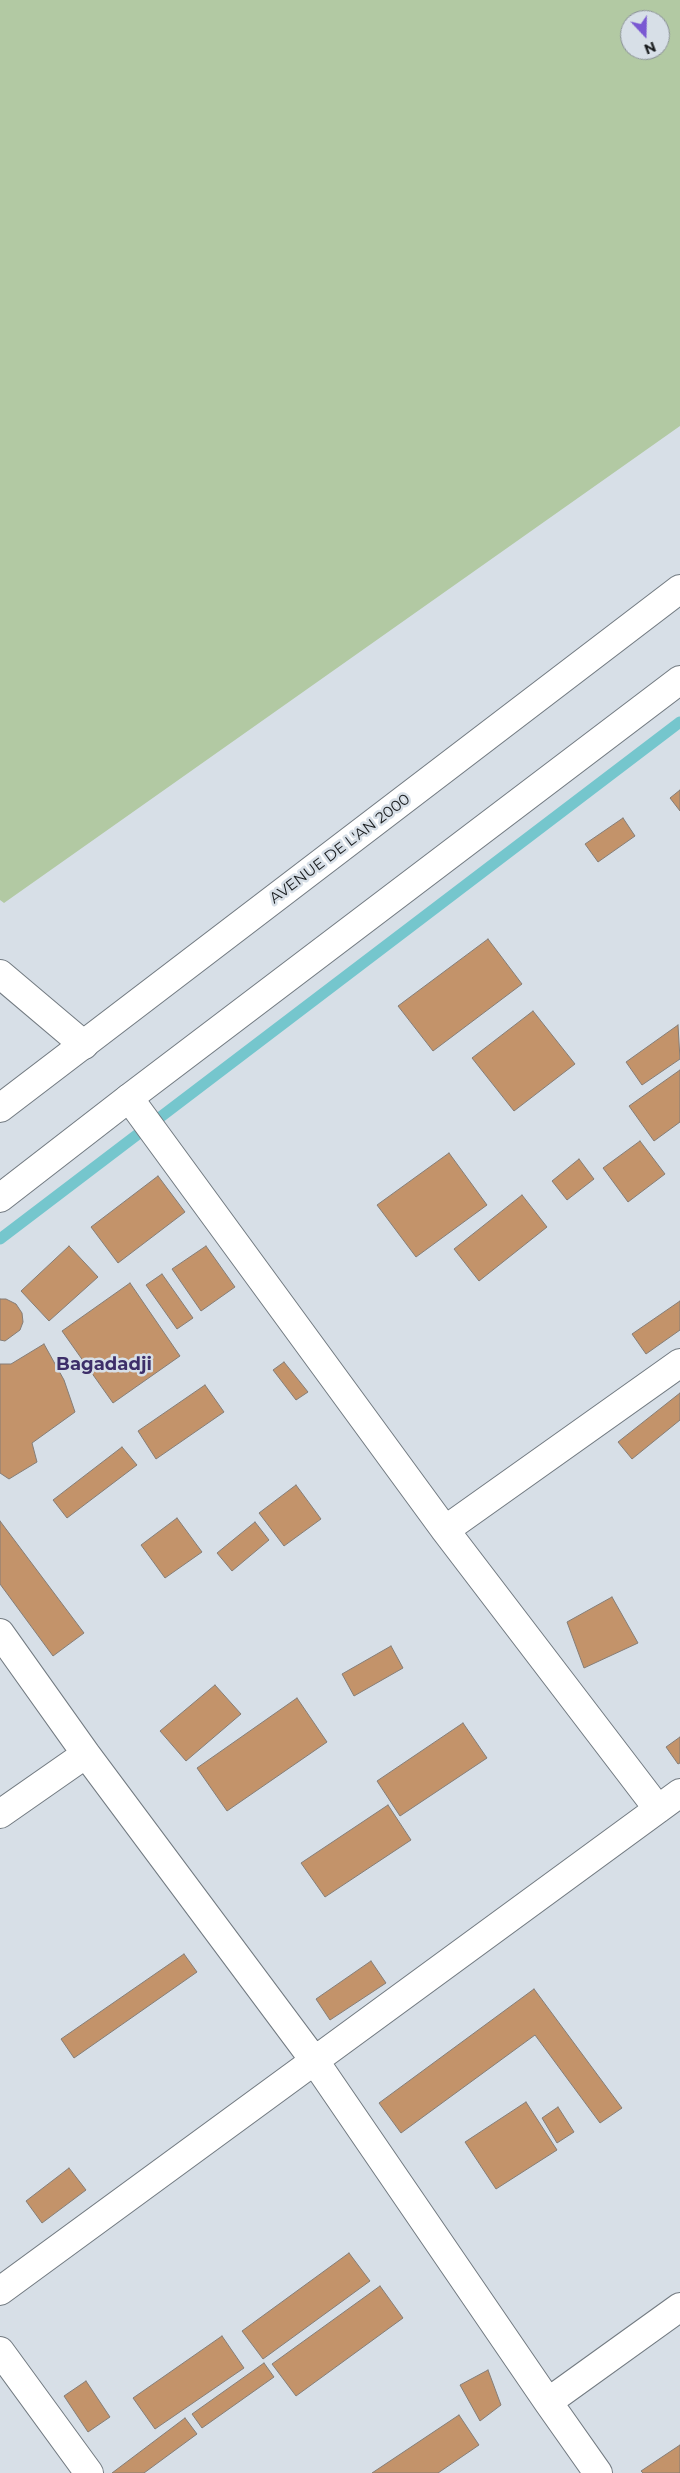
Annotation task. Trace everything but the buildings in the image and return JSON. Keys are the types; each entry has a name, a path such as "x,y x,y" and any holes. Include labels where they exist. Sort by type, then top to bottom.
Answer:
{"street":[{"name":"AVENUE DE L'AN 2000","path":"0,1108 680,589"},
{"path":"0,1198 680,680"},
{"path":"0,974 84,1045"},
{"path":"129,1098 445,1530 658,1809"},
{"path":"445,1530 680,1363"},
{"path":"0,1633 86,1754 314,2060 598,2473"},
{"path":"0,1814 86,1754"},
{"path":"0,2291 680,1793"},
{"path":"548,2402 680,2307"},
{"path":"0,2351 89,2473"}],"green space":[{"path":"0,0 680,0 680,426 4,903 0,900"}],"waterway":[{"path":"0,1239 680,722"}],"district":[{"name":"Bagadadji","path":"104,1365"}]}
